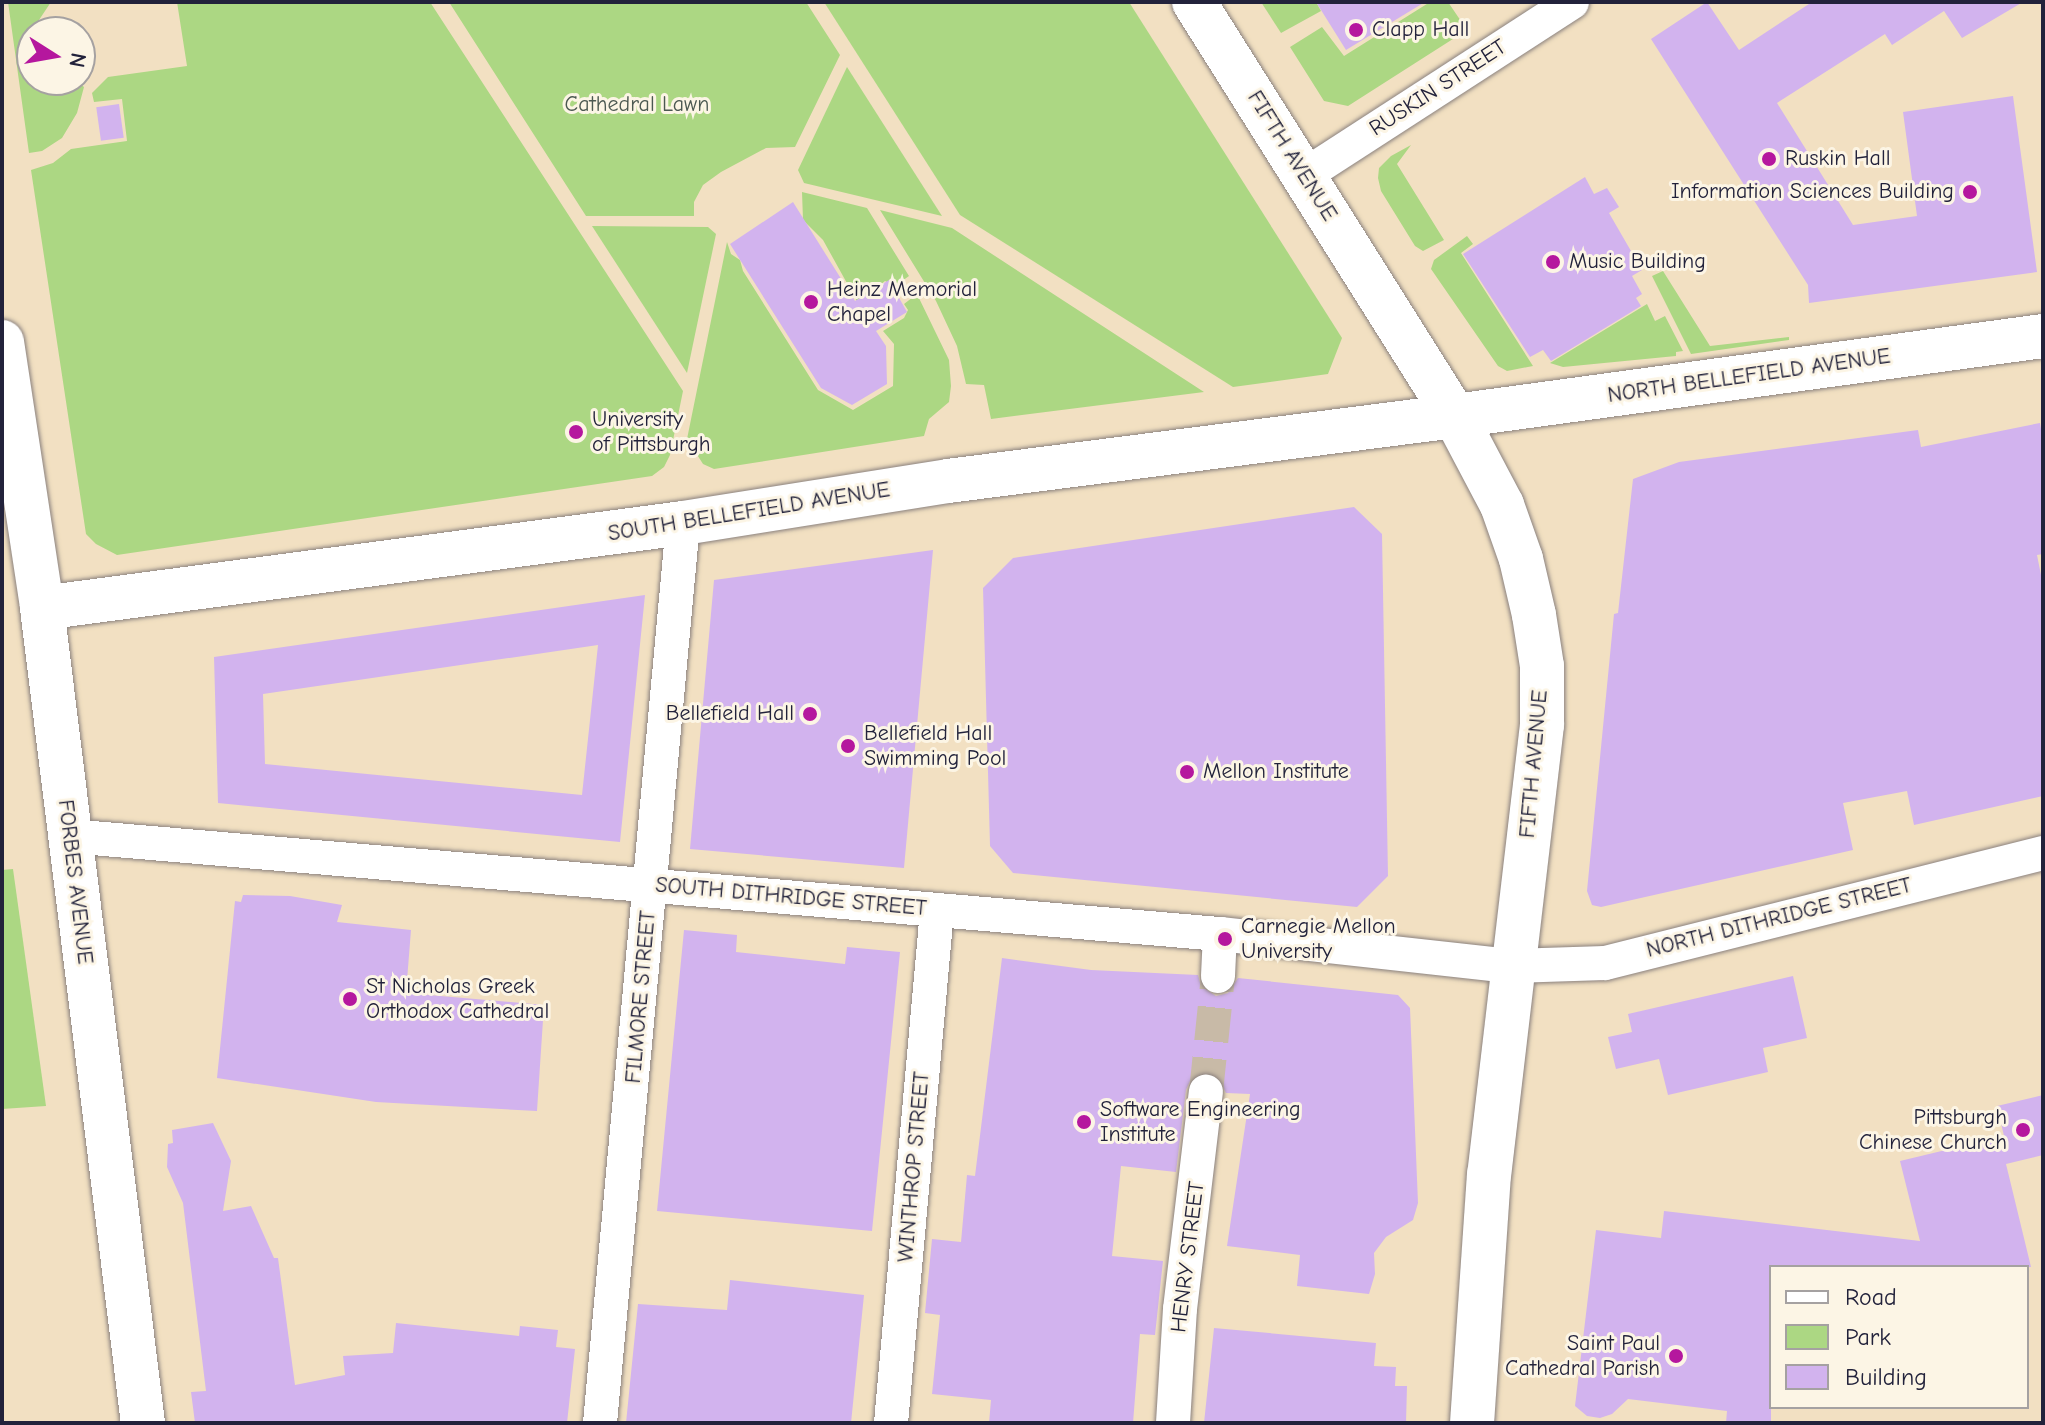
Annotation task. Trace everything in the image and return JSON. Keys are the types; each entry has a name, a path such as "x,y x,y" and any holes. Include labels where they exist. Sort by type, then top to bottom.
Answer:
{"main road":[{"name":"FIFTH AVENUE","path":"1194,2 1455,416 1502,505 1521,559 1542,666 1542,725 1489,1174 1472,1423"},
{"name":"NORTH BELLEFIELD AVENUE","path":"1455,416 2043,336"},
{"name":"FORBES AVENUE","path":"2,342 42,608 143,1423"},
{"name":"SOUTH BELLEFIELD AVENUE","path":"42,608 683,523 948,481 1455,416"}],"street":[{"name":"RUSKIN STREET","path":"1305,175 1572,2"},
{"name":"FILMORE STREET","path":"600,1423 683,523"},
{"name":"SOUTH DITHRIDGE STREET","path":"69,836 1220,934 1512,966"},
{"name":"NORTH DITHRIDGE STREET","path":"1512,966 1605,963 2043,853"},
{"name":"WINTHROP STREET","path":"891,1423 937,911"},
{"path":"1218,976 1220,934"},
{"name":"HENRY STREET","path":"1173,1423 1180,1309 1206,1092"}],"green space":[{"path":"8,2 51,2 42,16 16,16 16,60"},
{"path":"177,2 430,2 683,391 670,455 664,467 652,476 117,555 96,544 86,534 31,170 53,163 71,149 127,141 122,99 94,102 96,89 108,77 187,66"},
{"name":"Cathedral Lawn","path":"449,2 806,2 840,55 795,147 766,148 721,172 703,185 694,202 694,216 586,216"},
{"path":"824,2 1129,2 1342,338 1328,374 1233,387 960,215"},
{"path":"1261,2 1316,2 1321,11 1281,33"},
{"path":"1430,2 1448,2 1467,30 1348,106 1324,101 1290,47 1322,27 1344,56"},
{"path":"847,67 942,216 804,183 798,170"},
{"path":"21,96 82,96 77,113 62,138 42,151 29,153"},
{"path":"1411,145 1397,164 1444,240 1423,251 1415,246 1381,191 1378,178 1379,168 1391,156"},
{"path":"802,192 867,208 909,276 895,286 885,281 858,303 823,240 803,220"},
{"path":"880,210 952,228 1204,392 991,419 984,385 966,384 957,346 936,301"},
{"path":"592,226 708,227 716,234 687,373"},
{"path":"1467,236 1473,244 1461,253 1533,366 1507,371 1498,366 1431,269 1434,260"},
{"path":"727,242 731,254 740,260 743,271 818,390 853,410 893,386 894,344 883,331 904,318 908,310 904,304 917,294 949,360 951,386 949,402 929,419 924,436 714,469 703,464 687,439"},
{"path":"1663,271 1710,346 1789,337 1789,340 1691,354 1652,276"},
{"path":"1647,304 1655,321 1665,316 1683,351 1676,352 1676,356 1563,367 1550,363"},
{"path":"13,869 46,1106 2,1109 2,870"}],"building":[{"name":"Clapp Hall","path":"1316,2 1425,2 1346,50"},
{"path":"1707,2 1739,50 1812,2 2023,2 1962,38 1944,11 1892,45 1885,34 1777,103 1853,225 1917,216 1903,112 2013,96 2037,272 1809,303 1808,285 1651,39"},
{"path":"119,104 124,138 101,141 96,107"},
{"name":"Music Building","path":"1585,177 1594,194 1607,188 1619,207 1609,213 1642,270 1632,276 1642,294 1636,298 1641,306 1551,361 1543,350 1530,357 1463,254"},
{"name":"Heinz Memorial Chapel","path":"793,202 855,301 889,280 907,312 876,331 886,346 887,384 852,405 821,388 730,244"},
{"path":"2040,423 2043,441 2043,554 2037,555 2043,585 2043,796 1914,825 1907,791 1843,803 1853,850 1601,907 1592,905 1587,891 1614,614 1618,613 1633,479 1679,462 1918,430 1921,447"},
{"name":"Mellon Institute","path":"1354,507 1382,534 1388,876 1357,907 1013,873 990,846 983,588 1013,558"},
{"name":"Bellefield Hall","path":"933,550 904,868 690,849 714,580"},
{"path":"645,595 620,842 218,803 214,657","holes":["598,645 582,795 265,764 263,694"]},
{"name":"St Nicholas Greek Orthodox Cathedral","path":"243,895 290,896 342,905 337,922 411,930 406,993 544,1005 537,1111 376,1102 217,1078 235,901 241,902"},
{"path":"684,930 737,935 736,952 845,964 847,947 900,952 872,1231 657,1211"},
{"name":"Software Engineering Institute","path":"1002,958 1091,970 1198,975 1201,986 1216,996 1228,993 1238,978 1398,995 1410,1008 1418,1203 1413,1220 1386,1237 1374,1253 1375,1274 1369,1294 1297,1286 1300,1255 1227,1246 1250,1094 1226,1093 1217,1076 1199,1073 1191,1079 1186,1090 1176,1172 1121,1166 1112,1256 1163,1261 1155,1335 1140,1334 1133,1423 989,1423 991,1400 932,1394 940,1315 925,1313 932,1239 961,1242 967,1175 975,1176"},
{"path":"1793,976 1807,1038 1763,1048 1768,1072 1668,1095 1659,1059 1616,1069 1608,1037 1632,1032 1628,1014"},
{"name":"Saint Paul Cathedral Parish","path":"2043,1095 2043,1155 2006,1164 2031,1267 1769,1265 1771,1423 1726,1423 1727,1411 1628,1399 1612,1414 1600,1418 1587,1416 1575,1406 1596,1230 1661,1238 1664,1211 1920,1241 1900,1161 2004,1136 1997,1106"},
{"path":"213,1123 231,1161 223,1211 251,1206 274,1258 278,1258 295,1385 345,1375 343,1356 393,1353 396,1323 519,1336 520,1326 558,1330 556,1347 575,1349 567,1423 195,1423 191,1392 206,1391 183,1203 167,1167 168,1144 173,1143 172,1130"},
{"path":"730,1280 864,1295 851,1423 626,1423 638,1304 727,1310"},
{"path":"1214,1328 1376,1343 1374,1366 1396,1367 1395,1386 1407,1386 1406,1423 1204,1423"}],"tunnel":[{"path":"1206,1092 1218,976"}],"place":[{"name":"Clapp Hall","path":"1356,30"},
{"name":"Ruskin Hall","path":"1769,159"},
{"name":"Information Sciences Building","path":"1970,192"},
{"name":"Music Building","path":"1553,262"},
{"name":"Heinz Memorial Chapel","path":"811,302"},
{"name":"University of Pittsburgh","path":"576,432"},
{"name":"Bellefield Hall","path":"810,714"},
{"name":"Bellefield Hall Swimming Pool","path":"848,746"},
{"name":"Mellon Institute","path":"1187,772"},
{"name":"Carnegie Mellon University","path":"1225,939"},
{"name":"St Nicholas Greek Orthodox Cathedral","path":"350,999"},
{"name":"Software Engineering Institute","path":"1084,1122"},
{"name":"Pittsburgh Chinese Church","path":"2023,1130"},
{"name":"Saint Paul Cathedral Parish","path":"1676,1356"}]}
